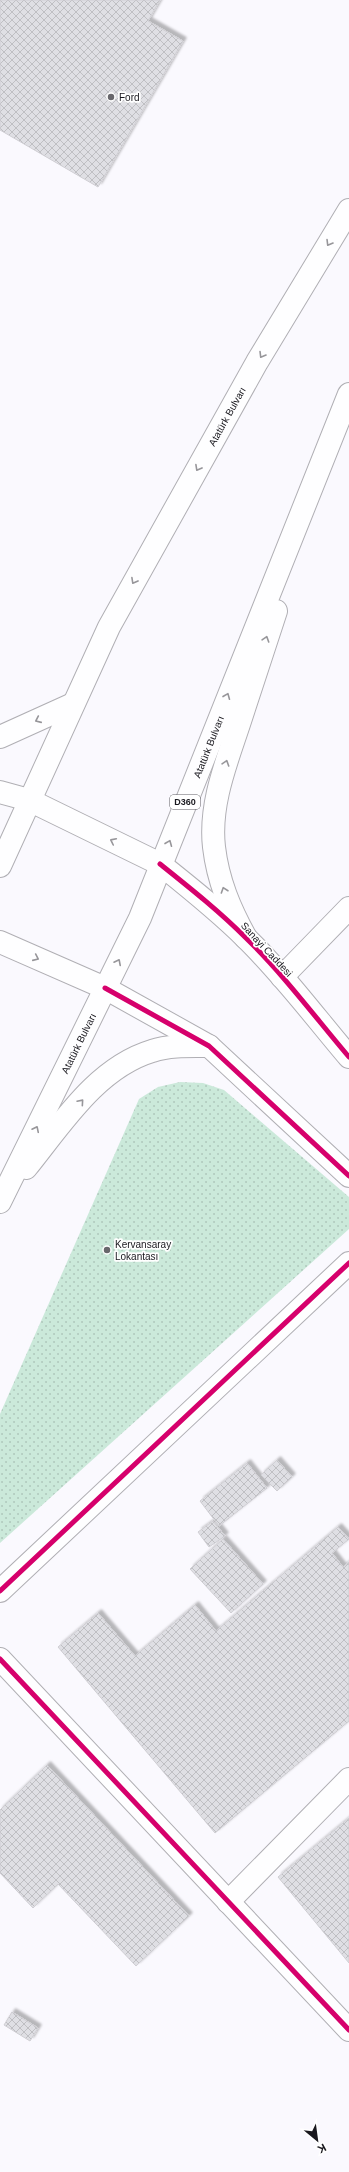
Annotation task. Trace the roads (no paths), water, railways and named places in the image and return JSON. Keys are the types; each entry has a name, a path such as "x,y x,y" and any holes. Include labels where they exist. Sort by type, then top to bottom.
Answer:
{"main road":[{"name":"Atatürk Bulvarı","path":"0,866 73,704 117,613 257,362 349,210"},
{"name":"Atatürk Bulvarı","path":"1,1199 140,918 160,864 347,403"},
{"path":"246,938 230,909 220,878 214,846 214,813 220,781 347,403"},
{"path":"0,737 73,704"},
{"name":"Sanayi Caddesi","path":"0,792 29,800 160,864 206,900 246,938 349,1057"},
{"path":"282,978 349,908"},
{"path":"0,942 105,988 209,1046 349,1176"},
{"path":"1,1199 101,1080 125,1063 152,1051 180,1046 209,1046"},
{"path":"0,1591 349,1264"},
{"path":"0,1659 349,2030"},
{"path":"228,1902 349,1779"}],"place":[{"name":"Ford","path":"111,97"},
{"name":"Kervansaray Lokantası","path":"107,1250"}]}
